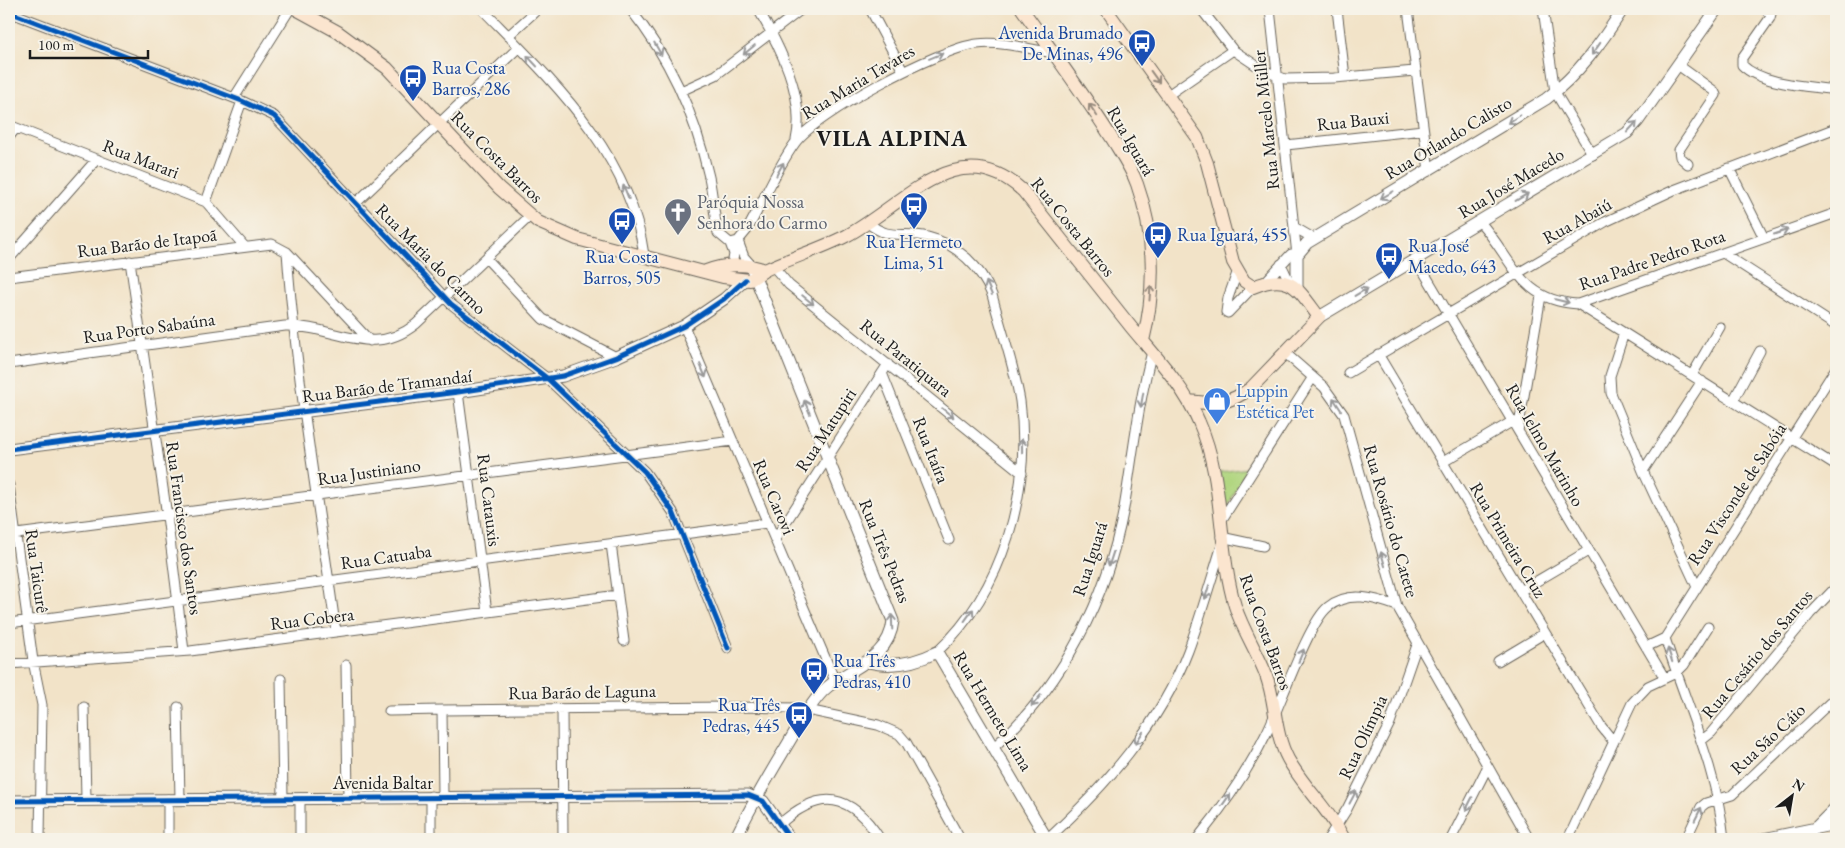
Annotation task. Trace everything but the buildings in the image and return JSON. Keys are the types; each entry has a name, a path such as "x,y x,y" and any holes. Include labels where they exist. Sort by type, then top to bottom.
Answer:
{"main road":[{"name":"Rua Costa Barros","path":"296,9 338,32 387,68 499,188 529,216 577,239 644,256 706,271 736,272 750,275 847,235 933,178 966,169 985,168 996,171 1023,191 1189,401 1209,447 1218,494 1222,541 1235,607 1266,676 1278,730 1287,758 1338,826 1344,839"},
{"name":"Rua Iguará","path":"1022,9 1104,126 1136,182 1150,235 1152,257 1148,318 1143,341"},
{"path":"1106,9 1189,124 1202,148 1237,273 1253,287 1273,280 1294,286 1319,317"},
{"name":"Rua José Macedo","path":"1189,401 1222,403 1238,398 1251,388 1319,317"}],"street":[{"path":"206,202 238,100 290,9"},
{"path":"482,9 577,110 607,152 635,216 644,256"},
{"path":"508,36 538,9"},
{"path":"630,9 653,40 681,91 705,163 721,237 734,242 744,257 750,275"},
{"path":"758,9 770,32 796,95 799,127 795,143"},
{"path":"681,91 716,75 802,9"},
{"path":"870,9 903,71"},
{"path":"1201,9 1233,50 1262,70 1278,77 1292,80 1344,78 1415,71"},
{"name":"Rua Marcelo Müller","path":"1270,9 1286,145 1294,227 1294,255"},
{"path":"1337,9 1344,78"},
{"path":"1408,9 1429,171"},
{"path":"1543,9 1552,83 1555,92 1593,155"},
{"name":"Rua Orlando Calisto","path":"1294,255 1312,238 1429,171 1555,92 1578,72 1594,53 1623,9"},
{"name":"Rua José Macedo","path":"1319,317 1593,155 1633,128 1717,9"},
{"path":"1764,9 1770,14 1770,18 1742,58 1742,65 1754,75 1770,80 1836,90"},
{"name":"Rua Maria do Carmo","path":"9,12 266,111 280,122 444,297 548,379 629,454 658,488 683,534 728,648"},
{"name":"Rua Maria Tavares","path":"734,242 748,230 795,143 817,122 903,71 935,55 977,44 993,43 1053,53"},
{"path":"356,203 519,47"},
{"path":"1168,95 1233,50"},
{"path":"1678,65 1714,91 1716,95 1679,150 1680,157 1688,164"},
{"path":"9,137 13,126"},
{"name":"Rua Marari","path":"13,126 206,202 244,247"},
{"name":"Rua Abaiú","path":"1348,373 1447,313 1605,222 1729,168 1836,128"},
{"name":"Rua Bauxi","path":"1286,145 1423,130"},
{"path":"9,259 97,159"},
{"path":"1729,168 1764,238"},
{"name":"Rua Padre Pedro Rota","path":"1480,222 1516,274 1530,288 1541,296 1578,304 1836,213"},
{"name":"Rua Porto Sabaúna","path":"9,364 293,326 370,341 387,341 408,331 529,216"},
{"name":"Rua Hermeto Lima","path":"867,222 882,233 928,237 942,242 968,260 987,283 1020,401 1022,473 1010,530 988,586 966,619 937,652 1048,839"},
{"path":"1294,227 1312,238"},
{"path":"724,299 731,272 734,242"},
{"name":"Rua Barão de Itapoã","path":"9,277 272,244 287,252"},
{"path":"287,252 293,326 336,632"},
{"path":"287,252 370,341"},
{"path":"1724,253 1836,326"},
{"path":"1265,282 1281,264 1294,255"},
{"path":"1294,255 1294,286"},
{"path":"486,258 543,319 616,357"},
{"name":"Rua Ielmo Marinho","path":"1416,259 1664,677"},
{"name":"Rua Francisco dos Santos","path":"130,261 167,516 184,651"},
{"path":"1281,264 1294,286"},
{"name":"Rua Paratiquara","path":"769,268 1022,473"},
{"path":"1237,273 1228,298 1226,312 1228,313 1253,287"},
{"name":"Rua Barão de Tramandaí","path":"9,449 458,392 548,379 578,372 684,326 724,299 750,275"},
{"name":"Rua Três Pedras","path":"736,839 757,797 814,701 835,681 868,662 884,647 890,638 893,621 828,457 750,275"},
{"path":"1518,431 1541,296"},
{"path":"1578,304 1836,466"},
{"name":"Rua Carovi","path":"684,326 835,681"},
{"path":"1692,374 1720,327"},
{"path":"1624,333 1610,384 1611,393 1643,471 1696,587"},
{"path":"1733,402 1760,351"},
{"name":"Rua Iguará","path":"994,747 1020,721 1066,661 1103,585 1120,526 1152,352"},
{"name":"Rua Rosário do Catete","path":"1284,352 1313,377 1336,401 1344,415 1397,606 1417,645 1529,839"},
{"name":"Rua Primeira Cruz","path":"1378,354 1544,633 1601,726 1613,741"},
{"name":"Rua Matupiri","path":"775,538 888,364"},
{"name":"Rua Visconde de Sabóia","path":"1665,638 1836,368"},
{"name":"Rua Itaíra","path":"882,373 949,540"},
{"path":"1221,521 1313,377"},
{"path":"1643,471 1702,381"},
{"name":"Rua Catauxis","path":"458,392 487,612"},
{"path":"1443,462 1513,421"},
{"name":"Rua Justiniano","path":"12,535 733,441"},
{"name":"Rua Taicurê","path":"9,485 12,535 28,620 43,721 40,839"},
{"name":"Rua Catuaba","path":"9,623 767,523"},
{"path":"1048,839 1087,803 1114,773 1160,706 1188,651 1222,541 1263,546"},
{"path":"611,544 624,641"},
{"path":"1520,591 1588,551"},
{"name":"Rua Cesário dos Santos","path":"1702,740 1711,733 1810,614 1836,587"},
{"name":"Rua Cobera","path":"9,664 33,660 184,651 618,595"},
{"path":"1197,839 1236,786 1276,715 1310,636 1328,607 1340,600 1358,596 1374,598 1397,606"},
{"path":"1568,839 1613,741 1639,694 1664,677 1676,673 1690,657 1708,627"},
{"path":"1498,661 1544,633"},
{"path":"1646,647 1665,638 1676,673 1702,740 1719,800 1724,839"},
{"name":"Rua Olímpia","path":"1328,839 1338,826 1390,723 1417,645"},
{"path":"868,662 879,665 904,664 937,652"},
{"path":"346,665 348,797"},
{"path":"281,679 283,798"},
{"name":"Rua São Cáio","path":"1686,839 1701,807 1706,803 1732,795 1836,697"},
{"path":"84,707 86,799"},
{"path":"178,707 180,799"},
{"name":"Rua Barão de Laguna","path":"389,711 729,707 809,709 878,725 899,734 906,742 960,839"},
{"path":"562,709 563,839"},
{"path":"432,839 437,796 442,710"},
{"path":"1451,839 1488,768"},
{"name":"Avenida Baltar","path":"9,801 716,794 757,797"},
{"path":"757,797 772,811 790,839"},
{"path":"300,798 300,839"},
{"path":"168,799 168,839"},
{"path":"780,824 797,809 809,803 825,800 839,802 853,808 864,817 880,839"},
{"path":"1811,834 1836,806"},
{"path":"1762,839 1811,834 1836,824"}],"green space":[{"path":"1248,468 1226,509 1220,472"}],"cycle path":[{"path":"9,12 242,101 274,116 451,304 548,379 645,472 673,512 728,648"},
{"path":"9,449 458,392 563,376 616,357 684,326 724,299 745,280"},
{"path":"9,801 748,795 763,801 790,839"}],"place":[{"name":"Avenida Brumado De Minas, 496","path":"1142,67"},
{"name":"Rua Costa Barros, 286","path":"413,102"},
{"name":"Rua Hermeto Lima, 51","path":"914,230"},
{"name":"Paróquia Nossa Senhora do Carmo","path":"678,236"},
{"name":"Rua Costa Barros, 505","path":"622,245"},
{"name":"Rua Iguará, 455","path":"1158,259"},
{"name":"Rua José Macedo, 643","path":"1389,280"},
{"name":"Luppin Estética Pet","path":"1217,425"},
{"name":"Rua Três Pedras, 410","path":"814,695"},
{"name":"Rua Três Pedras, 445","path":"799,739"}],"district":[{"name":"VILA ALPINA","path":"892,138"}]}
